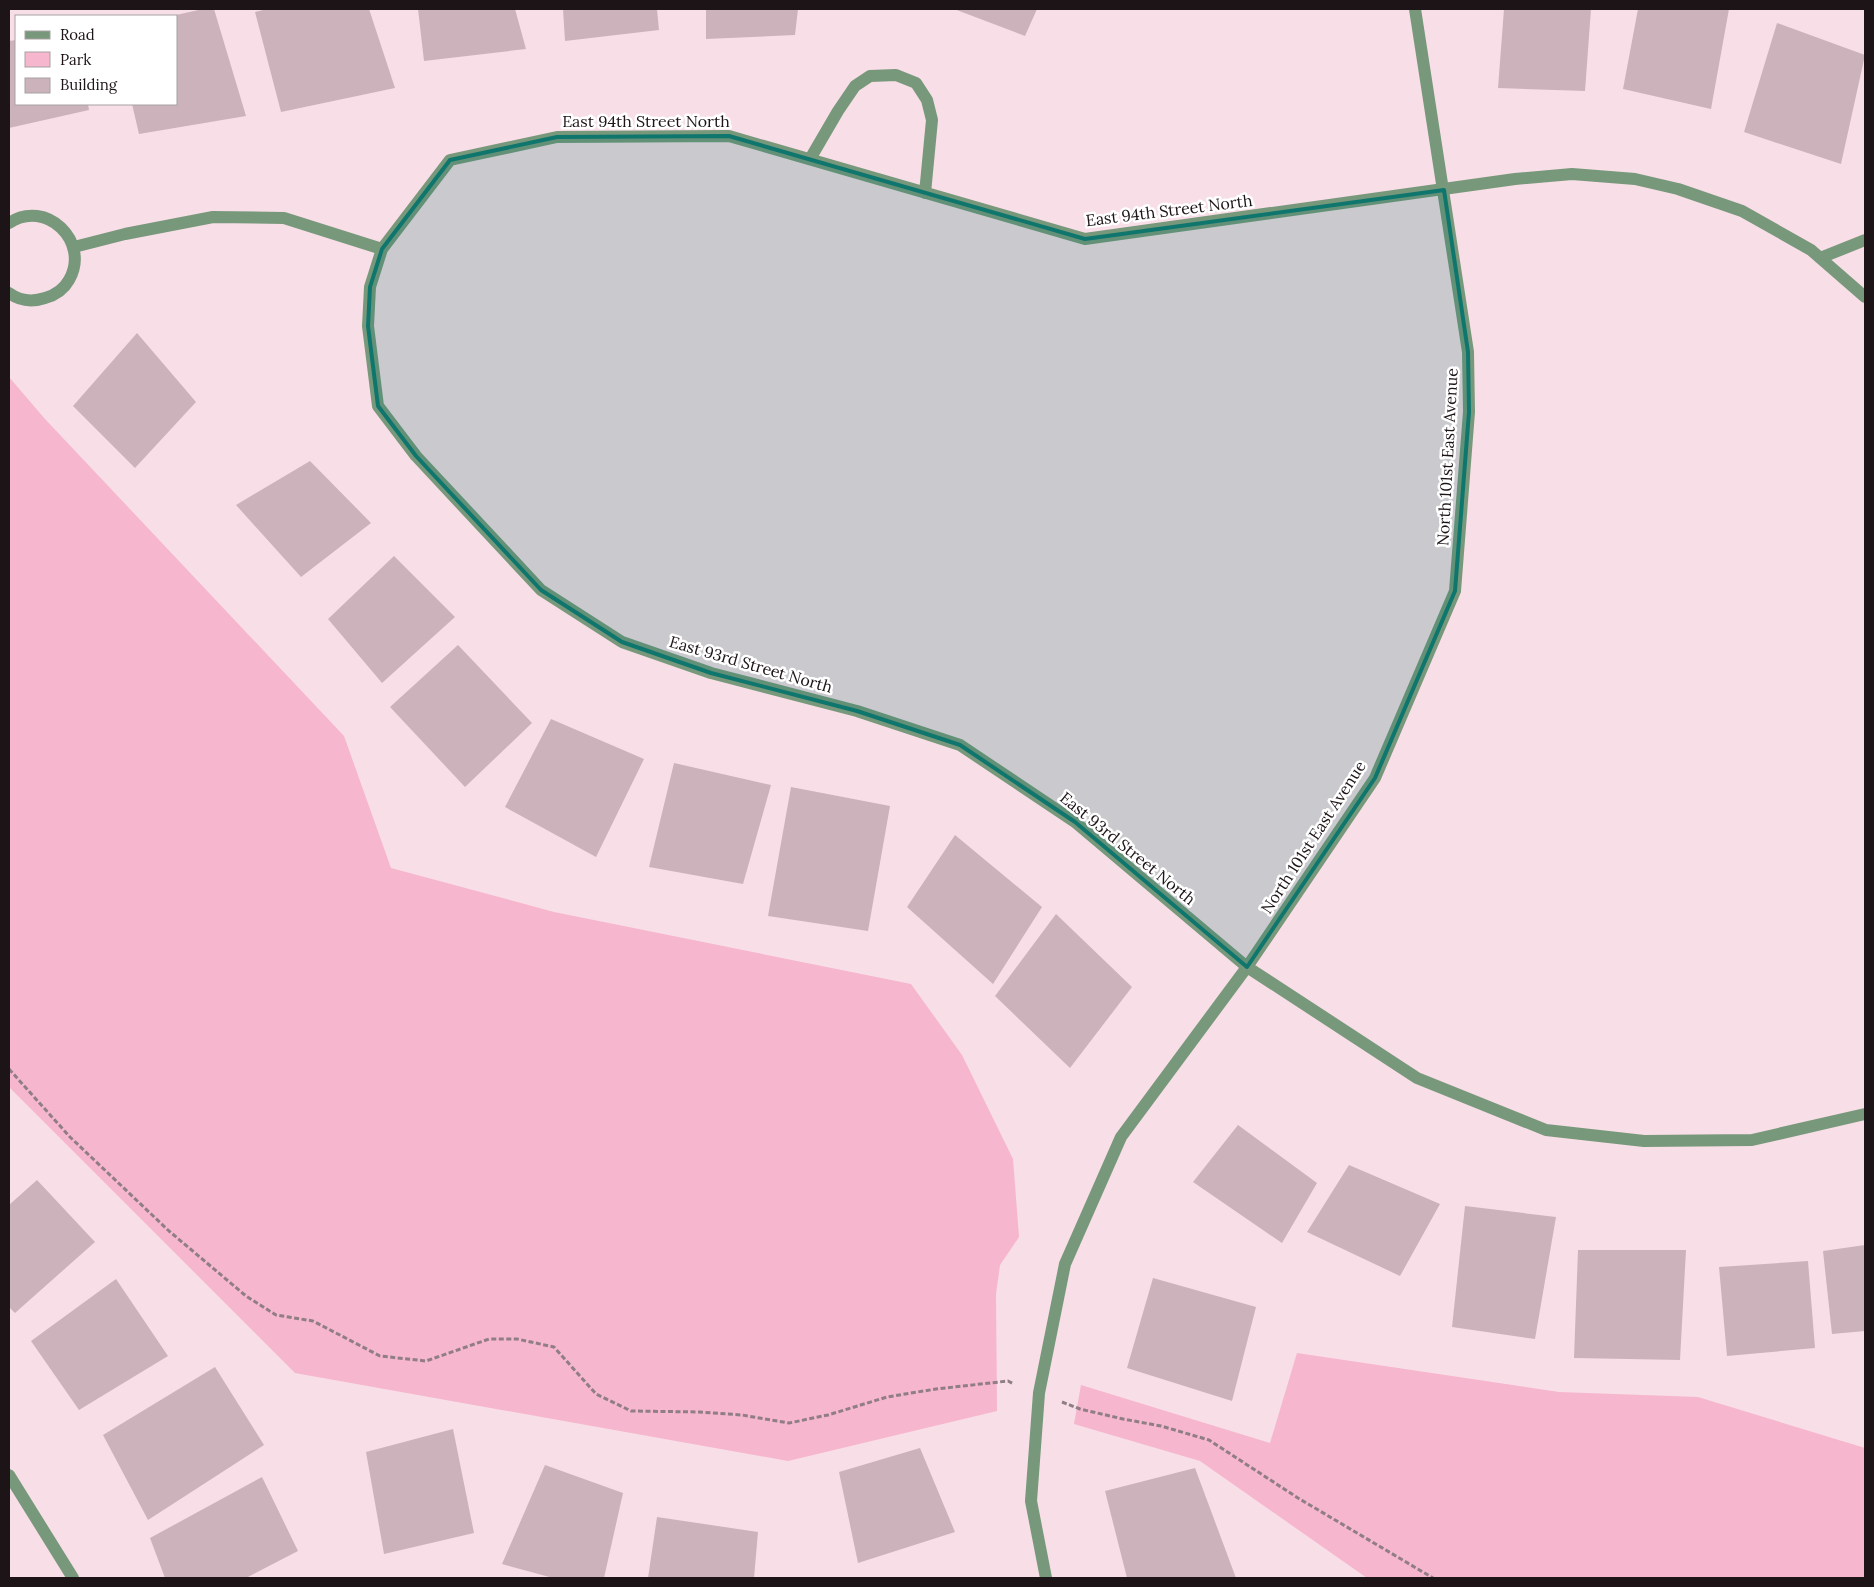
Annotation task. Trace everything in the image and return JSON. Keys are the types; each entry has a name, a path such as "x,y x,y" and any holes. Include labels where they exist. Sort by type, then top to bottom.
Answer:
{"street":[{"name":"North 101st East Avenue","path":"1046,1578 1031,1501 1038,1393 1065,1264 1121,1137 1246,966 1375,778 1454,591 1469,412 1468,352 1415,9"},
{"path":"810,159 855,86 870,76 896,75 916,83 927,100 932,120 925,193"},
{"name":"East 94th Street North","path":"378,406 368,326 370,287 382,249 450,160 557,137 729,136 1085,239 1515,179 1572,174 1635,179 1678,189 1742,211 1810,250 1865,297"},
{"path":"9,223 17,218 38,216 58,224 65,231 74,247 75,261 73,272 65,286 58,293 48,298 32,301 16,298 9,293"},
{"path":"74,247 125,234 213,217 284,218 382,249"},
{"path":"1820,258 1865,240"},
{"name":"East 93rd Street North","path":"378,406 416,456 541,590 622,642 710,672 857,711 960,745 1075,822 1246,966 1417,1078 1546,1130 1644,1142 1752,1140 1865,1114"},
{"path":"9,1475 73,1578"}],"path":[{"path":"9,1069 70,1137 169,1231 246,1296 276,1314 313,1321 380,1356 426,1361 489,1340 517,1339 554,1347 596,1394 631,1411 742,1415 789,1423 828,1415 887,1397 936,1389 1008,1381 1080,1409 1161,1426 1209,1440 1298,1498 1433,1578"}],"highlighted area":[{"path":"729,136 1085,239 1444,190 1468,352 1469,412 1455,591 1375,778 1247,967 1075,822 960,745 857,711 711,673 622,642 541,590 416,456 378,406 368,326 370,287 382,249 450,160 557,137"}],"green space":[{"path":"9,377 45,419 344,736 391,868 554,912 911,984 962,1055 1013,1159 1019,1237 1000,1265 996,1294 997,1411 788,1461 295,1373 9,1087"},
{"path":"1297,1353 1559,1392 1698,1397 1865,1448 1865,1578 1367,1578 1200,1461 1074,1424 1081,1385 1270,1443"}],"building":[{"path":"203,9 214,9 246,116 139,134 132,105 178,105 178,15 176,15"},
{"path":"267,9 369,9 395,88 281,112 255,12"},
{"path":"418,9 515,9 526,49 424,61"},
{"path":"563,9 657,9 659,30 565,41"},
{"path":"706,9 798,9 795,35 706,39"},
{"path":"954,9 1037,9 1025,36"},
{"path":"1504,9 1591,9 1585,91 1498,88"},
{"path":"1638,9 1729,9 1711,109 1623,89"},
{"path":"1777,23 1865,55 1841,164 1744,132"},
{"path":"15,40 15,105 88,105 89,110 9,128 9,41"},
{"path":"137,333 196,402 135,468 73,406"},
{"path":"310,461 371,523 301,577 236,505"},
{"path":"394,556 455,617 382,683 328,619"},
{"path":"458,645 532,723 465,787 390,707"},
{"path":"551,719 644,759 596,857 505,807"},
{"path":"674,763 771,785 743,884 649,867"},
{"path":"791,787 890,806 868,931 768,916"},
{"path":"955,835 1042,907 993,984 907,907"},
{"path":"1056,914 1132,987 1070,1068 995,996"},
{"path":"1238,1125 1317,1183 1282,1243 1193,1182"},
{"path":"1349,1165 1440,1204 1400,1276 1307,1232"},
{"path":"37,1180 95,1242 15,1313 9,1307 9,1205"},
{"path":"1465,1206 1556,1217 1535,1339 1452,1327"},
{"path":"1865,1245 1865,1331 1832,1334 1823,1251"},
{"path":"1578,1250 1686,1250 1680,1360 1574,1358"},
{"path":"1808,1261 1815,1348 1727,1356 1719,1267"},
{"path":"1153,1278 1256,1307 1232,1401 1127,1368"},
{"path":"116,1279 168,1356 79,1410 31,1341"},
{"path":"215,1367 264,1445 148,1520 103,1435"},
{"path":"453,1429 474,1533 384,1554 366,1452"},
{"path":"920,1448 955,1532 858,1563 839,1472"},
{"path":"545,1465 623,1493 604,1578 553,1578 502,1564"},
{"path":"1195,1468 1236,1578 1127,1578 1105,1491"},
{"path":"262,1477 298,1551 246,1578 165,1578 150,1538"},
{"path":"657,1517 758,1532 754,1578 648,1578"}]}
